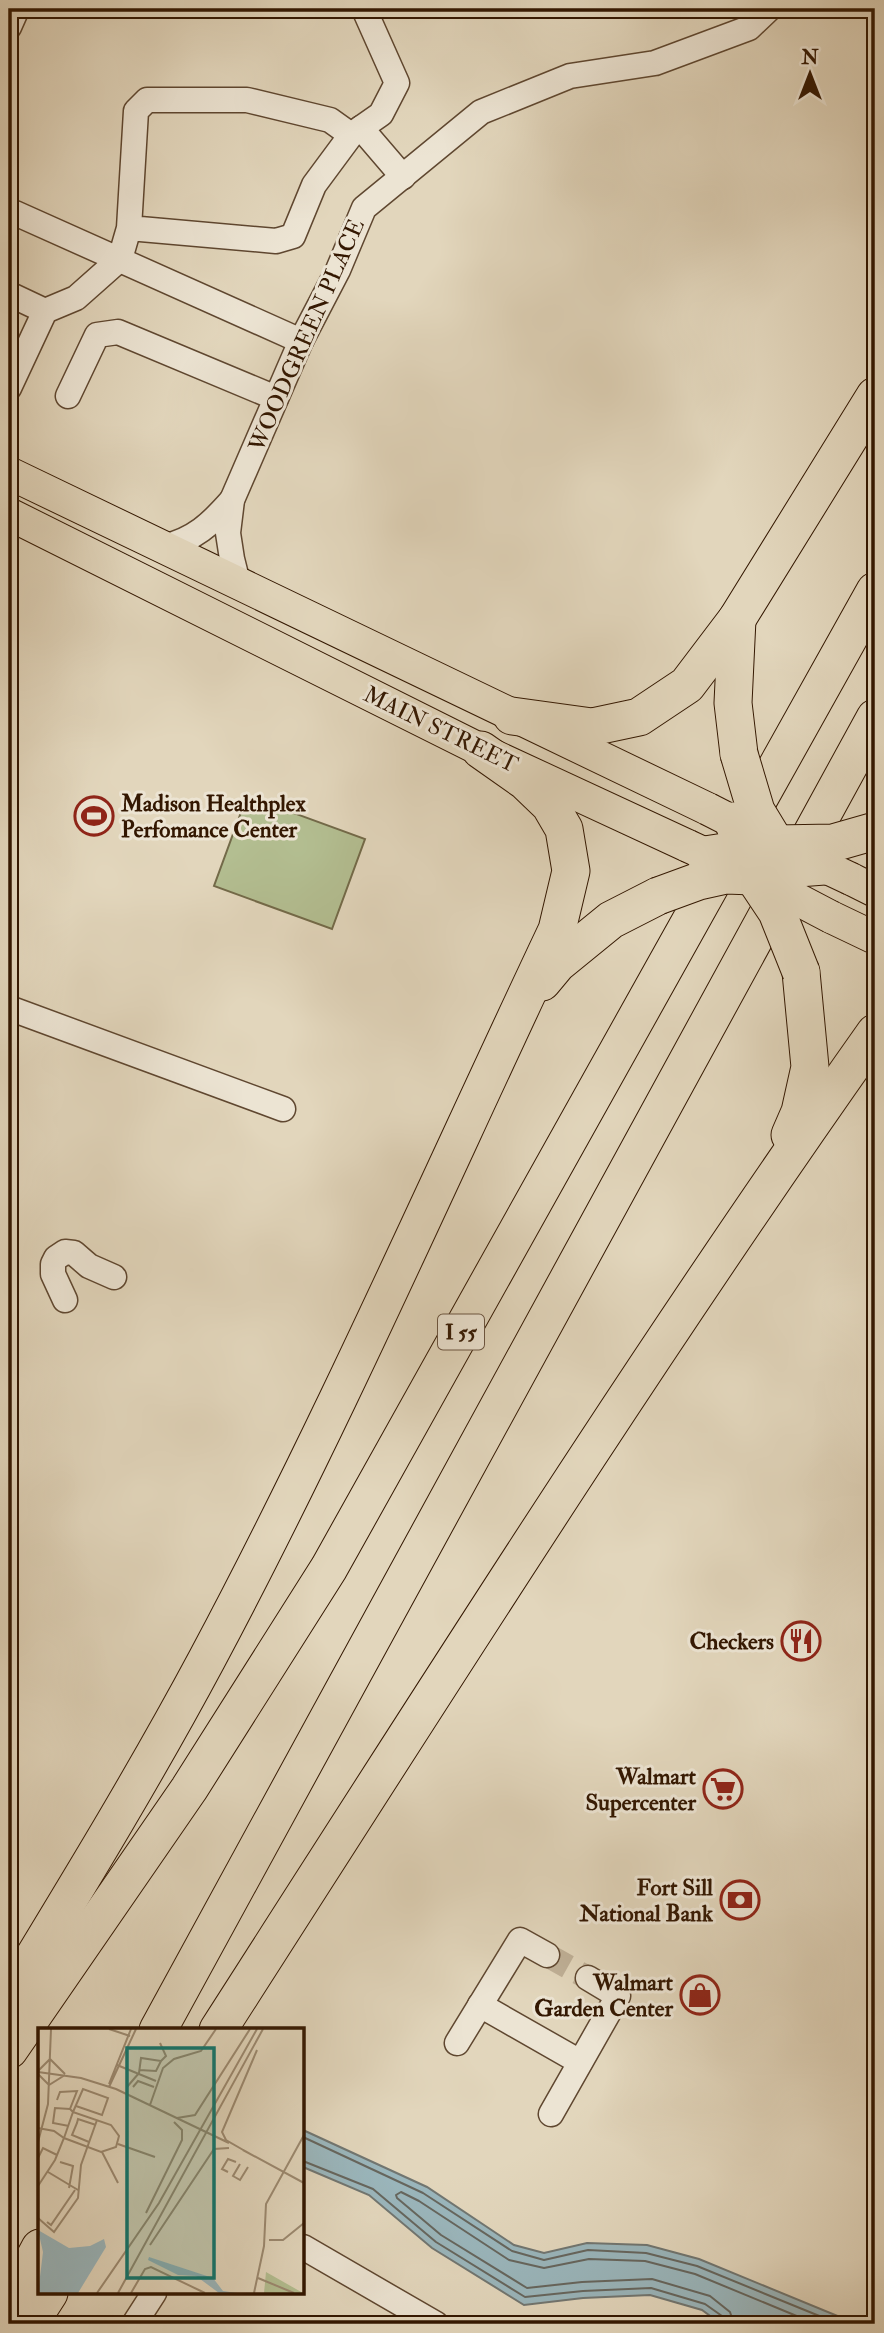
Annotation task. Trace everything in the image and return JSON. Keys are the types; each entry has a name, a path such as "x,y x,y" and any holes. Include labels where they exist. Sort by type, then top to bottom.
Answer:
{"highway":[{"path":"512,716 592,727 639,717 687,685 737,619 875,396"},
{"name":"I 55","path":"9,2050 189,1788 329,1568 875,590"},
{"path":"737,619 733,703 739,754 756,811 757,853 801,972 810,1067 800,1112 771,1181"},
{"path":"159,2028 875,718"},
{"path":"9,1998 129,1799 207,1659 333,1410 557,930 571,871 564,829 550,805 524,781 481,750"},
{"path":"696,850 757,853 833,843 875,831"},
{"path":"757,853 850,879"},
{"path":"520,1008 557,964 611,920 659,896 699,881 726,875 757,853"},
{"path":"219,2028 451,1665 771,1181 875,1033"},
{"path":"9,2306 38,2252"},
{"path":"29,2324 48,2294"}],"main road":[{"name":"MAIN STREET","path":"9,473 512,716 757,853 831,917 875,937"},
{"name":"MAIN STREET","path":"9,514 481,750 696,850"}],"street":[{"path":"9,27 17,9"},
{"path":"129,228 276,241 293,236 314,185 356,132 381,114 397,83 364,9"},
{"name":"WOODGREEN PLACE","path":"239,583 228,533 232,500 301,341 338,270 364,208 481,112 570,76 655,63 749,28 769,9"},
{"path":"9,388 45,311 76,298 120,259 129,228 136,111 147,100 247,100 330,120 356,132 403,177"},
{"path":"11,211 301,341"},
{"path":"9,294 45,311"},
{"path":"68,396 97,335 118,332 276,398"},
{"name":"WOODGREEN PLACE","path":"163,547 198,534 232,500"},
{"path":"9,1008 283,1109"},
{"path":"65,1300 53,1274 53,1264 65,1252 74,1253 89,1266 114,1277"},
{"path":"457,2043 520,1940 547,1955"},
{"path":"551,2114 618,1996 587,1978"},
{"path":"480,2005 580,2062"},
{"path":"304,2248 436,2324"},
{"path":"134,2324 153,2294"}],"green space":[{"path":"247,796 365,839 332,929 214,886"}],"water":[{"path":"304,2130 427,2187 514,2245 544,2253 587,2243 647,2245 699,2259 857,2324 721,2324 702,2310 650,2295 583,2298 524,2305 432,2248 369,2195 304,2167"}],"tunnel":[{"path":"547,1955 588,1978"}],"place":[{"name":"Madison Healthplex Perfomance Center","path":"94,816"},
{"name":"Checkers","path":"801,1641"},
{"name":"Walmart Supercenter","path":"723,1789"},
{"name":"Fort Sill National Bank","path":"740,1900"},
{"name":"Walmart Garden Center","path":"700,1995"}]}
